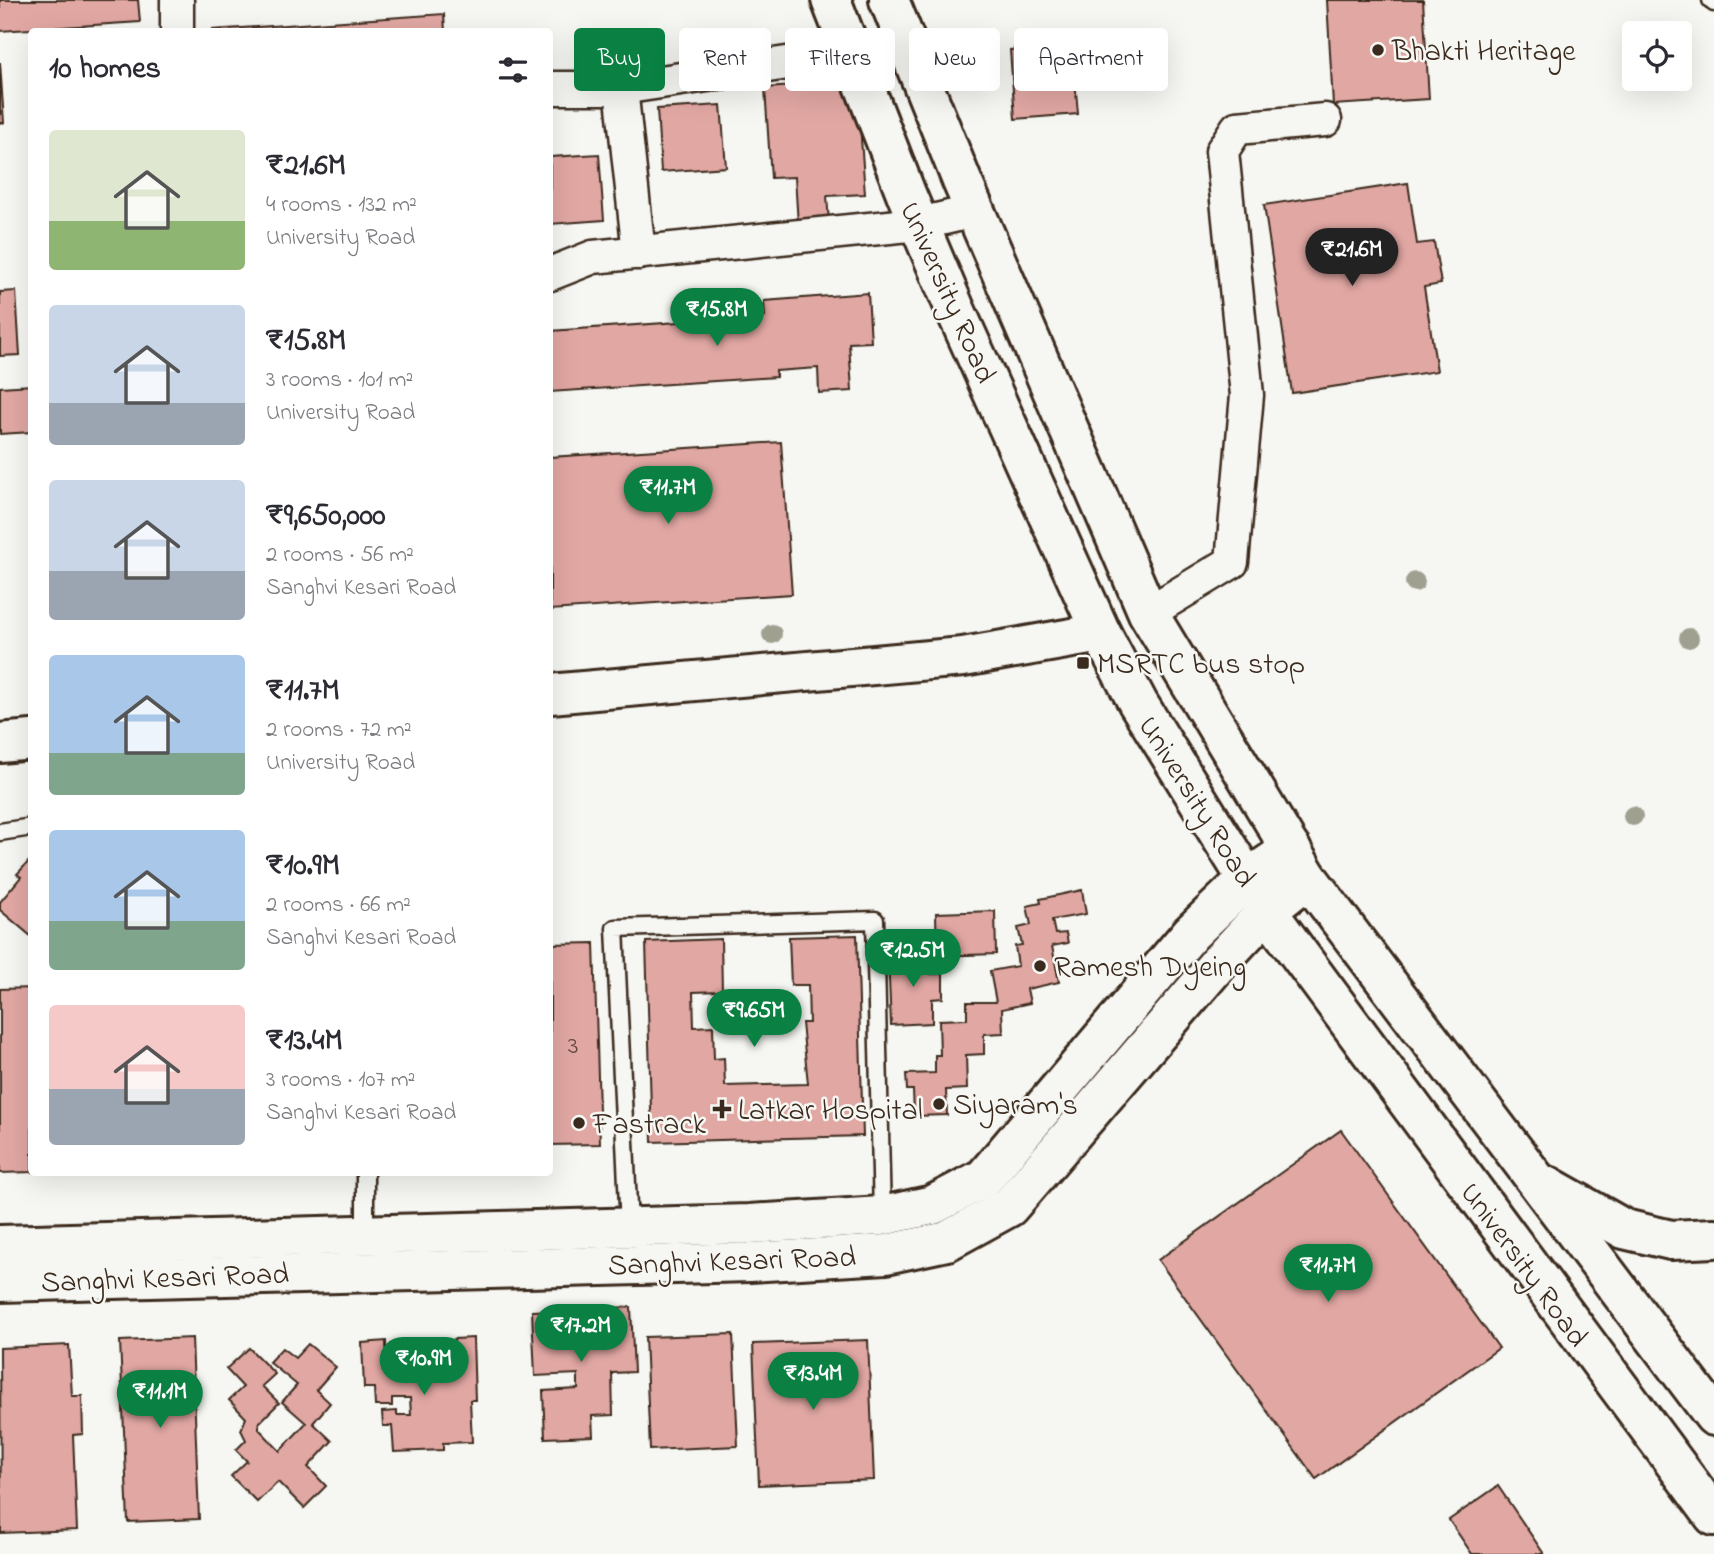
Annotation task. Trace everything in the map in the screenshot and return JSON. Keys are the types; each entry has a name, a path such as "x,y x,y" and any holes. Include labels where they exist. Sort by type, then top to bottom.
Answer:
{"main road":[{"name":"University Road","path":"831,0 842,28"},
{"name":"University Road","path":"890,0 975,211 1148,613 1299,863 1712,1410"},
{"name":"University Road","path":"867,91 919,224 1101,633 1138,703 1267,911 1664,1451 1709,1498"},
{"path":"553,694 963,657 1101,633 1148,613"},
{"path":"0,743 28,740"},
{"name":"Sanghvi Kesari Road","path":"0,1244 749,1224 881,1216 933,1205 984,1178 1191,933 1246,880 1299,863"},
{"name":"Sanghvi Kesari Road","path":"0,1282 750,1262 886,1254 947,1241 1009,1207 1222,959 1267,911 1299,863"},
{"path":"1537,1180 1624,1229 1671,1240 1714,1238"},
{"path":"1664,1451 1712,1410"}],"street":[{"path":"177,0 177,28"},
{"path":"895,47 908,45"},
{"path":"665,82 785,64"},
{"path":"553,89 574,89"},
{"path":"621,91 639,253"},
{"path":"1148,613 1232,562 1247,396 1222,151 1237,128 1325,120"},
{"path":"553,273 593,257 919,224 975,211"}],"lane":[{"path":"0,832 28,828"},
{"path":"629,1227 615,928 875,920 881,1216"},
{"path":"365,1176 365,1233"}],"building":[{"path":"0,0 138,0 140,22 0,31"},
{"name":"Bhakti Heritage","path":"1327,0 1423,0 1429,99 1333,105"},
{"path":"444,14 445,28 241,28"},
{"path":"1010,50 1014,50 1014,91 1076,91 1078,114 1015,119"},
{"path":"0,62 4,123 0,123"},
{"path":"785,87 785,91 858,91 865,194 827,196 829,222 798,225 795,177 771,178 765,91 771,91 771,88"},
{"path":"721,105 726,167 661,172 657,109"},
{"path":"599,154 604,220 553,224 553,157"},
{"path":"1408,183 1417,244 1434,242 1441,284 1424,287 1437,371 1292,393 1264,205"},
{"path":"16,291 20,355 0,356 0,292"},
{"path":"868,293 871,342 849,343 852,391 819,393 818,368 776,371 776,377 553,392 553,331 765,316 764,301"},
{"path":"28,385 28,432 0,434 0,387"},
{"path":"781,442 792,594 553,610 553,457"},
{"path":"28,862 28,934 0,910 0,902 21,877 17,874"},
{"path":"1082,890 1086,914 1052,920 1055,934 1066,933 1068,943 1052,946 1059,982 1027,989 1030,1003 1002,1009 1003,1033 984,1034 984,1054 966,1055 967,1089 946,1090 947,1115 914,1116 913,1090 907,1090 906,1074 935,1073 935,1055 940,1055 939,1020 967,1019 967,1002 996,1002 990,971 1018,966 1015,946 1022,945 1018,928 1031,925 1027,906 1041,903 1040,899"},
{"path":"995,911 996,954 937,956 936,913"},
{"path":"857,935 863,1136 652,1142 646,942 721,939 722,991 693,992 694,1027 713,1026 714,1059 724,1058 725,1086 808,1084 802,1023 809,1023 808,985 791,985 789,937"},
{"path":"594,943 600,1144 553,1145 553,944"},
{"path":"930,955 931,974 943,974 943,998 932,999 932,1023 891,1025 888,956"},
{"path":"28,988 28,1172 0,1173 0,989"},
{"path":"1341,1130 1499,1348 1316,1479 1158,1260"},
{"path":"631,1307 634,1372 612,1373 613,1415 592,1416 593,1436 545,1438 543,1391 578,1389 578,1374 535,1376 532,1311"},
{"path":"733,1334 738,1446 650,1450 645,1337"},
{"path":"192,1338 199,1519 128,1522 120,1341"},
{"path":"473,1338 475,1400 470,1400 472,1442 443,1443 443,1450 394,1452 392,1426 383,1426 382,1412 397,1411 397,1415 411,1415 410,1398 392,1398 392,1406 375,1406 374,1388 364,1388 362,1343 386,1341 387,1372 400,1371 400,1362 440,1360 440,1372 455,1371 454,1339"},
{"path":"868,1340 874,1480 759,1485 753,1344"},
{"path":"308,1344 336,1367 316,1390 330,1403 313,1423 332,1441 308,1467 326,1486 304,1508 278,1482 257,1502 231,1476 247,1461 236,1450 246,1440 241,1430 246,1418 229,1400 243,1387 226,1369 249,1348 275,1374 262,1386 279,1403 259,1423 259,1429 280,1451 306,1423 282,1402 297,1385 269,1362 282,1348 295,1358"},
{"path":"69,1345 72,1396 82,1396 83,1434 73,1435 77,1530 1,1533 0,1348"},
{"path":"1498,1486 1544,1554 1472,1554 1449,1520"}],"place":[{"name":"Bhakti Heritage","path":"1378,50"},
{"name":"MSRTC bus stop","path":"1083,663"},
{"name":"Ramesh Dyeing","path":"1040,966"},
{"name":"Siyaram's","path":"939,1104"},
{"name":"Latkar Hospital","path":"722,1109"},
{"name":"Fastrack","path":"579,1123"}]}
